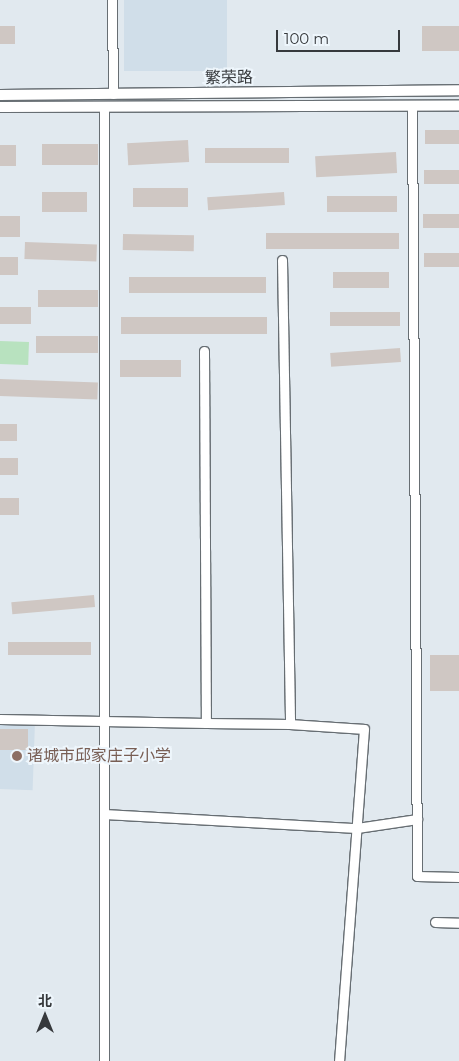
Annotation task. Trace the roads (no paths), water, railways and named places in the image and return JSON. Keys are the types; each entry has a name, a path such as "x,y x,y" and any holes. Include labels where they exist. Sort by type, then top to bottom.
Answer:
{"main road":[{"name":"繁荣路","path":"0,95 459,90"},
{"name":"繁荣路","path":"0,107 459,105"}],"street":[{"path":"112,0 113,94"},
{"path":"412,105 418,876 459,878"},
{"path":"104,107 104,1061"},
{"path":"282,260 290,724"},
{"path":"204,351 206,723"},
{"path":"0,719 290,724 364,729 339,1061"},
{"path":"104,814 357,828 417,819"},
{"path":"435,922 459,923"}],"place":[{"name":"诸城市邱家庄子小学","path":"17,756"}]}
